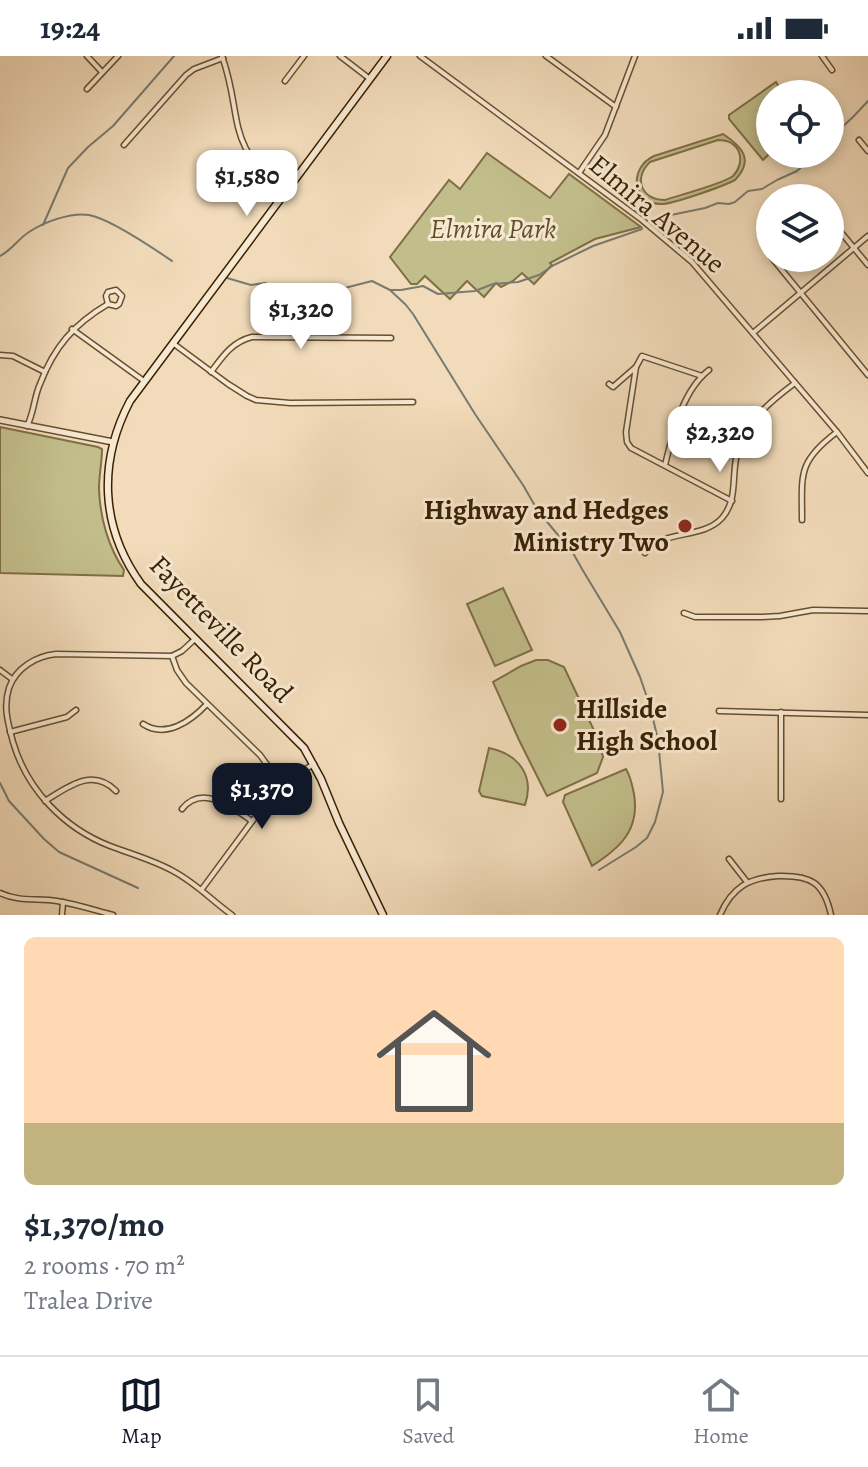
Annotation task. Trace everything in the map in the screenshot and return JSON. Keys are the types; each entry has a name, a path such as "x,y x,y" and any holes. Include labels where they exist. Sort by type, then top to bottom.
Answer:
{"main road":[{"name":"Fayetteville Road","path":"383,915 314,764 300,743 141,584 118,543 111,520 108,490 113,442 124,412 172,342 387,56"}],"street":[{"path":"87,56 102,73"},
{"path":"87,89 118,56"},
{"path":"285,81 304,56"},
{"path":"340,56 370,79"},
{"name":"Elmira Avenue","path":"420,56 650,226 692,262 837,432 868,473"},
{"path":"579,173 601,142 635,56"},
{"path":"822,56 832,70"},
{"path":"124,145 186,75 222,57 243,146 259,169 286,191"},
{"path":"549,57 616,107"},
{"path":"859,140 868,151"},
{"path":"844,236 868,265"},
{"path":"753,333 868,236"},
{"path":"783,272 868,375"},
{"path":"27,426 40,383 59,345 72,329 108,304 119,304 122,301 120,293 116,290 108,292 108,304"},
{"path":"72,329 144,381"},
{"path":"211,372 231,346 252,337 391,338"},
{"path":"172,342 247,396 266,402 413,402"},
{"path":"3,354 45,372"},
{"path":"609,384 613,387 642,356 702,376"},
{"path":"633,369 626,439 634,450 732,501"},
{"path":"665,465 687,399 709,370"},
{"path":"645,553 654,543 716,523 728,510 732,501 737,456 749,426 775,398 795,383"},
{"path":"0,420 113,442"},
{"path":"802,520 802,479 807,461 837,432"},
{"path":"684,613 695,617 762,617 813,610 868,611"},
{"path":"195,639 172,656 51,654 30,662 12,679 5,705 10,732 22,766 45,801 60,816 84,834 106,845 171,869 202,889 232,915"},
{"path":"172,656 183,679 260,755 282,785"},
{"path":"0,670 12,679"},
{"path":"143,724 151,730 173,727 191,719 207,704"},
{"path":"10,732 67,717 76,710"},
{"path":"719,711 868,715"},
{"path":"781,712 781,799"},
{"path":"202,889 282,785 314,764"},
{"path":"45,801 64,788 85,781 109,783 116,791"},
{"path":"182,809 194,799 212,799 231,806 252,821"},
{"path":"729,859 747,882"},
{"path":"720,915 732,895 747,882 774,876 809,879 822,890 831,915"},
{"path":"0,893 18,900 63,902 113,915"},
{"path":"62,915 63,902"}],"green space":[{"path":"756,96 756,152 729,119 729,115"},
{"path":"723,134 740,148 745,159 735,180 662,204 644,199 637,185 640,169 654,156","holes":["718,140 728,141 739,152 739,165 733,176 665,200 645,192 641,181 650,162"]},
{"name":"Elmira Park","path":"487,153 550,198 569,174 641,227 595,239 550,263 552,265 534,284 522,273 501,287 496,283 484,297 467,281 450,299 425,276 417,284 411,284 390,257 449,180 460,189"},
{"path":"0,427 102,449 101,510 109,542 124,570 123,576 0,573"},
{"path":"503,588 532,650 495,666 467,604"},
{"path":"536,660 548,660 564,667 600,743 603,757 597,773 547,796 493,682"},
{"path":"489,748 508,755 522,768 528,784 525,805 482,796 479,791"},
{"path":"626,769 634,794 631,828 619,845 592,866 563,802 565,795"}],"waterway":[{"path":"43,225 68,168 113,126 174,56"},
{"path":"844,125 868,101"},
{"path":"654,222 718,203 735,202 748,191 762,189 800,168"},
{"path":"0,256 42,225 82,214 120,228 172,261"},
{"path":"227,278 251,285 265,283 277,289 297,285 310,286 318,291 333,291 372,281 390,290 423,286 438,294 475,291 493,284 518,282 539,275 593,246 642,229"},
{"path":"390,290 413,314 538,511 573,553 620,632 640,677 658,740 663,792 647,838 599,870"},
{"path":"0,783 9,801 59,852 138,888"}],"place":[{"name":"Highway and Hedges Ministry Two","path":"685,526"},
{"name":"Hillside High School","path":"560,725"}]}
